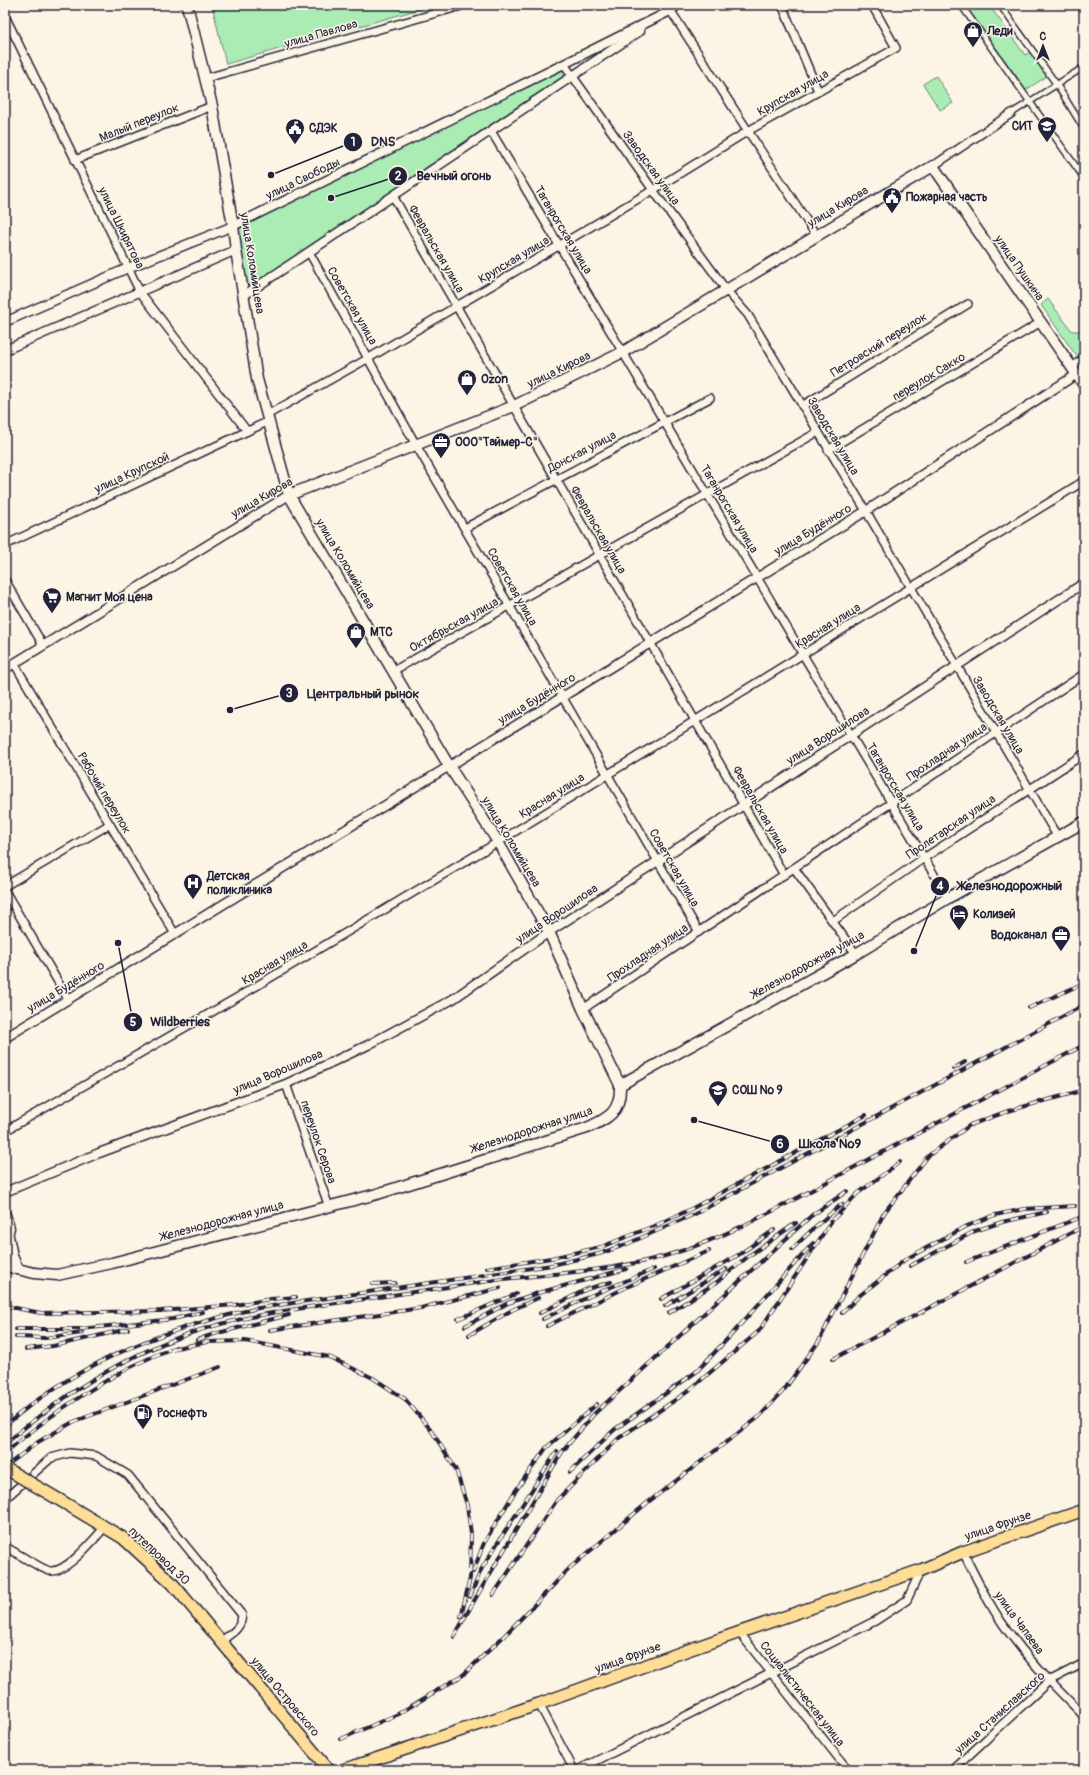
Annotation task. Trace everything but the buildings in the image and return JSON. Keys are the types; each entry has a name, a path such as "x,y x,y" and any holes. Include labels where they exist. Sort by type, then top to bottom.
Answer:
{"main road":[{"name":"улица Коломийцева","path":"187,5 212,106 233,226 257,379 289,495 449,766 498,842 549,932 583,1009 620,1085"},
{"name":"улица Кирова","path":"289,495 514,406 623,352 727,291 816,234 933,166"},
{"name":"улица Пушкина","path":"933,166 1079,377"},
{"name":"Железнодорожная улица","path":"5,1266 34,1273 57,1275 112,1264 378,1194 587,1128 609,1118 620,1098 620,1085 856,954 948,898 1084,822"},
{"path":"6,1216 9,1228 6,1238 18,1269"},
{"name":"путепровод 30","path":"5,1468 123,1538 172,1583 221,1641"},
{"name":"улица Фрунзе","path":"343,1770 539,1704 739,1632 921,1570 963,1552 1084,1510"},
{"name":"улица Островского","path":"221,1641 329,1770"}],"street":[{"name":"улица Павлова","path":"206,78 465,5"},
{"name":"улица Свободы","path":"5,322 128,268 233,226 564,64 668,8 679,5"},
{"path":"782,5 818,91"},
{"name":"Крупская улица","path":"268,418 654,190 748,132 896,48 872,5"},
{"path":"961,5 1084,178"},
{"path":"1000,5 1057,84 1084,129"},
{"name":"улица Свободы","path":"243,296 491,131 668,8"},
{"path":"668,8 816,234"},
{"name":"улица Шкирятова","path":"5,16 140,292 247,431"},
{"name":"Заводская улица","path":"564,64 727,291 748,315 1057,836"},
{"name":"улица Кирова","path":"933,166 1084,67"},
{"name":"Малый переулок","path":"75,160 212,106"},
{"name":"Таганрогская улица","path":"491,131 948,898"},
{"name":"Февральская улица","path":"393,196 784,875"},
{"path":"5,350 236,250"},
{"name":"Советская улица","path":"309,252 416,445 699,932"},
{"name":"Петровский переулок","path":"802,406 968,304"},
{"name":"переулок Сакко","path":"828,450 1041,322"},
{"name":"улица Будённого","path":"5,1038 866,512 1079,377 1084,358"},
{"name":"Донская улица","path":"464,528 710,398"},
{"name":"улица Крупской","path":"5,545 247,431 268,418"},
{"name":"Октябрьская улица","path":"393,672 818,432"},
{"name":"Красная улица","path":"5,1131 238,997 498,842 1084,481"},
{"name":"улица Кирова","path":"5,669 289,495"},
{"path":"5,580 43,645"},
{"name":"улица Ворошилова","path":"5,1192 99,1153 286,1084 368,1045 453,1000 549,932 1084,583"},
{"name":"Рабочий переулок","path":"14,663 175,934"},
{"name":"Прохладная улица","path":"583,1009 1084,674"},
{"name":"Пролетарская улица","path":"832,921 1029,788 1084,754"},
{"path":"5,886 110,824"},
{"name":"Февральская улица","path":"794,868 856,954"},
{"path":"5,891 68,999"},
{"name":"переулок Серова","path":"286,1084 329,1207"},
{"path":"5,1261 18,1269"},
{"path":"5,1503 7,1497 51,1458 70,1453 96,1456 128,1474 242,1614 241,1622 237,1630 221,1641"},
{"path":"5,1544 9,1548 49,1571 58,1569 72,1562 105,1527"},
{"name":"улица Чапаева","path":"963,1552 984,1593 1013,1638 1049,1681 1084,1716"},
{"path":"578,1770 875,1621 907,1600 921,1570"},
{"name":"Социалистическая улица","path":"739,1632 848,1770"},
{"name":"улица Станиславского","path":"953,1770 1049,1681 1084,1663"},
{"path":"539,1704 574,1770"}],"green space":[{"path":"212,5 434,5 226,64"},
{"path":"965,5 989,5 1025,55 1030,52 1047,76 1026,90"},
{"path":"564,64 572,76 243,296 233,226"},
{"path":"936,76 953,103 940,110 923,84"},
{"path":"1048,299 1072,331 1084,331 1084,352 1077,357 1041,305"}],"railway":[{"path":"1029,1008 1084,983"},
{"path":"5,1426 62,1384 124,1350 157,1337 225,1316 259,1308 552,1265 599,1254 627,1244 695,1214 1084,1005"},
{"path":"5,1444 46,1411 90,1381 136,1356 205,1328 246,1318 309,1307 503,1279 584,1271 625,1265 665,1256 689,1248 737,1229 783,1206 1084,1045"},
{"path":"953,1069 965,1062"},
{"path":"341,1739 398,1714 463,1675 505,1635 571,1567 647,1503 759,1417 784,1390 819,1341 884,1213 928,1156 970,1125 1008,1111 1084,1090"},
{"path":"487,1268 551,1258 601,1247 659,1224 691,1209 866,1115"},
{"path":"493,1595 557,1500 619,1438 687,1392 759,1331 831,1222 857,1194 900,1162"},
{"path":"454,1637 562,1452 594,1414 811,1216 847,1191"},
{"path":"792,1249 842,1204"},
{"path":"842,1313 859,1296 906,1259 967,1226 995,1215 1024,1209 1075,1206"},
{"path":"910,1266 975,1231 1002,1222 1047,1212"},
{"path":"966,1262 1084,1216"},
{"path":"669,1313 717,1282 750,1255 796,1223"},
{"path":"833,1359 1084,1226"},
{"path":"661,1299 740,1254 774,1230"},
{"path":"570,1472 614,1430 696,1372 733,1333 813,1243"},
{"path":"547,1326 629,1286 709,1251"},
{"path":"465,1326 508,1303 538,1293 626,1269"},
{"path":"543,1319 590,1296 654,1269"},
{"path":"665,1306 726,1269"},
{"path":"540,1313 587,1289 611,1282"},
{"path":"372,1284 395,1283"},
{"path":"270,1330 421,1308 500,1288"},
{"path":"458,1319 516,1294"},
{"path":"5,1306 41,1313 161,1311 235,1305 271,1299 296,1297"},
{"path":"469,1335 512,1310 538,1298"},
{"path":"16,1329 81,1329 173,1319 203,1312"},
{"path":"197,1340 214,1334 289,1315"},
{"path":"26,1349 53,1346 128,1329"},
{"path":"16,1337 45,1338 82,1333"},
{"path":"171,1349 207,1342 245,1341 329,1357 373,1378 405,1399 431,1430 456,1470 467,1505 471,1534 470,1578 461,1617"},
{"path":"5,1453 43,1422 108,1379 154,1356 176,1347"},
{"path":"5,1467 38,1442 73,1422 220,1367"},
{"path":"473,1572 484,1543 514,1493 546,1448 597,1404"},
{"path":"470,1597 481,1570 557,1451"}],"place":[{"name":"Леди","path":"973,48"},
{"name":"СИТ","path":"1047,143"},
{"name":"СДЭК","path":"295,145"},
{"name":"DNS","path":"271,175"},
{"name":"Вечный огонь","path":"331,198"},
{"name":"Пожарная часть","path":"892,214"},
{"name":"Ozon","path":"467,396"},
{"name":"ООО\"Таймер-С\"","path":"441,459"},
{"name":"Магнит Моя цена","path":"52,614"},
{"name":"МТС","path":"356,649"},
{"name":"Центральный рынок","path":"230,710"},
{"name":"Детская поликлиника","path":"193,900"},
{"name":"Колизей","path":"959,931"},
{"name":"Wildberries","path":"118,943"},
{"name":"Железнодорожный","path":"914,951"},
{"name":"Водоканал","path":"1061,952"},
{"name":"СОШ № 9","path":"718,1107"},
{"name":"Школа №9","path":"694,1120"},
{"name":"Роснефть","path":"143,1430"}]}
